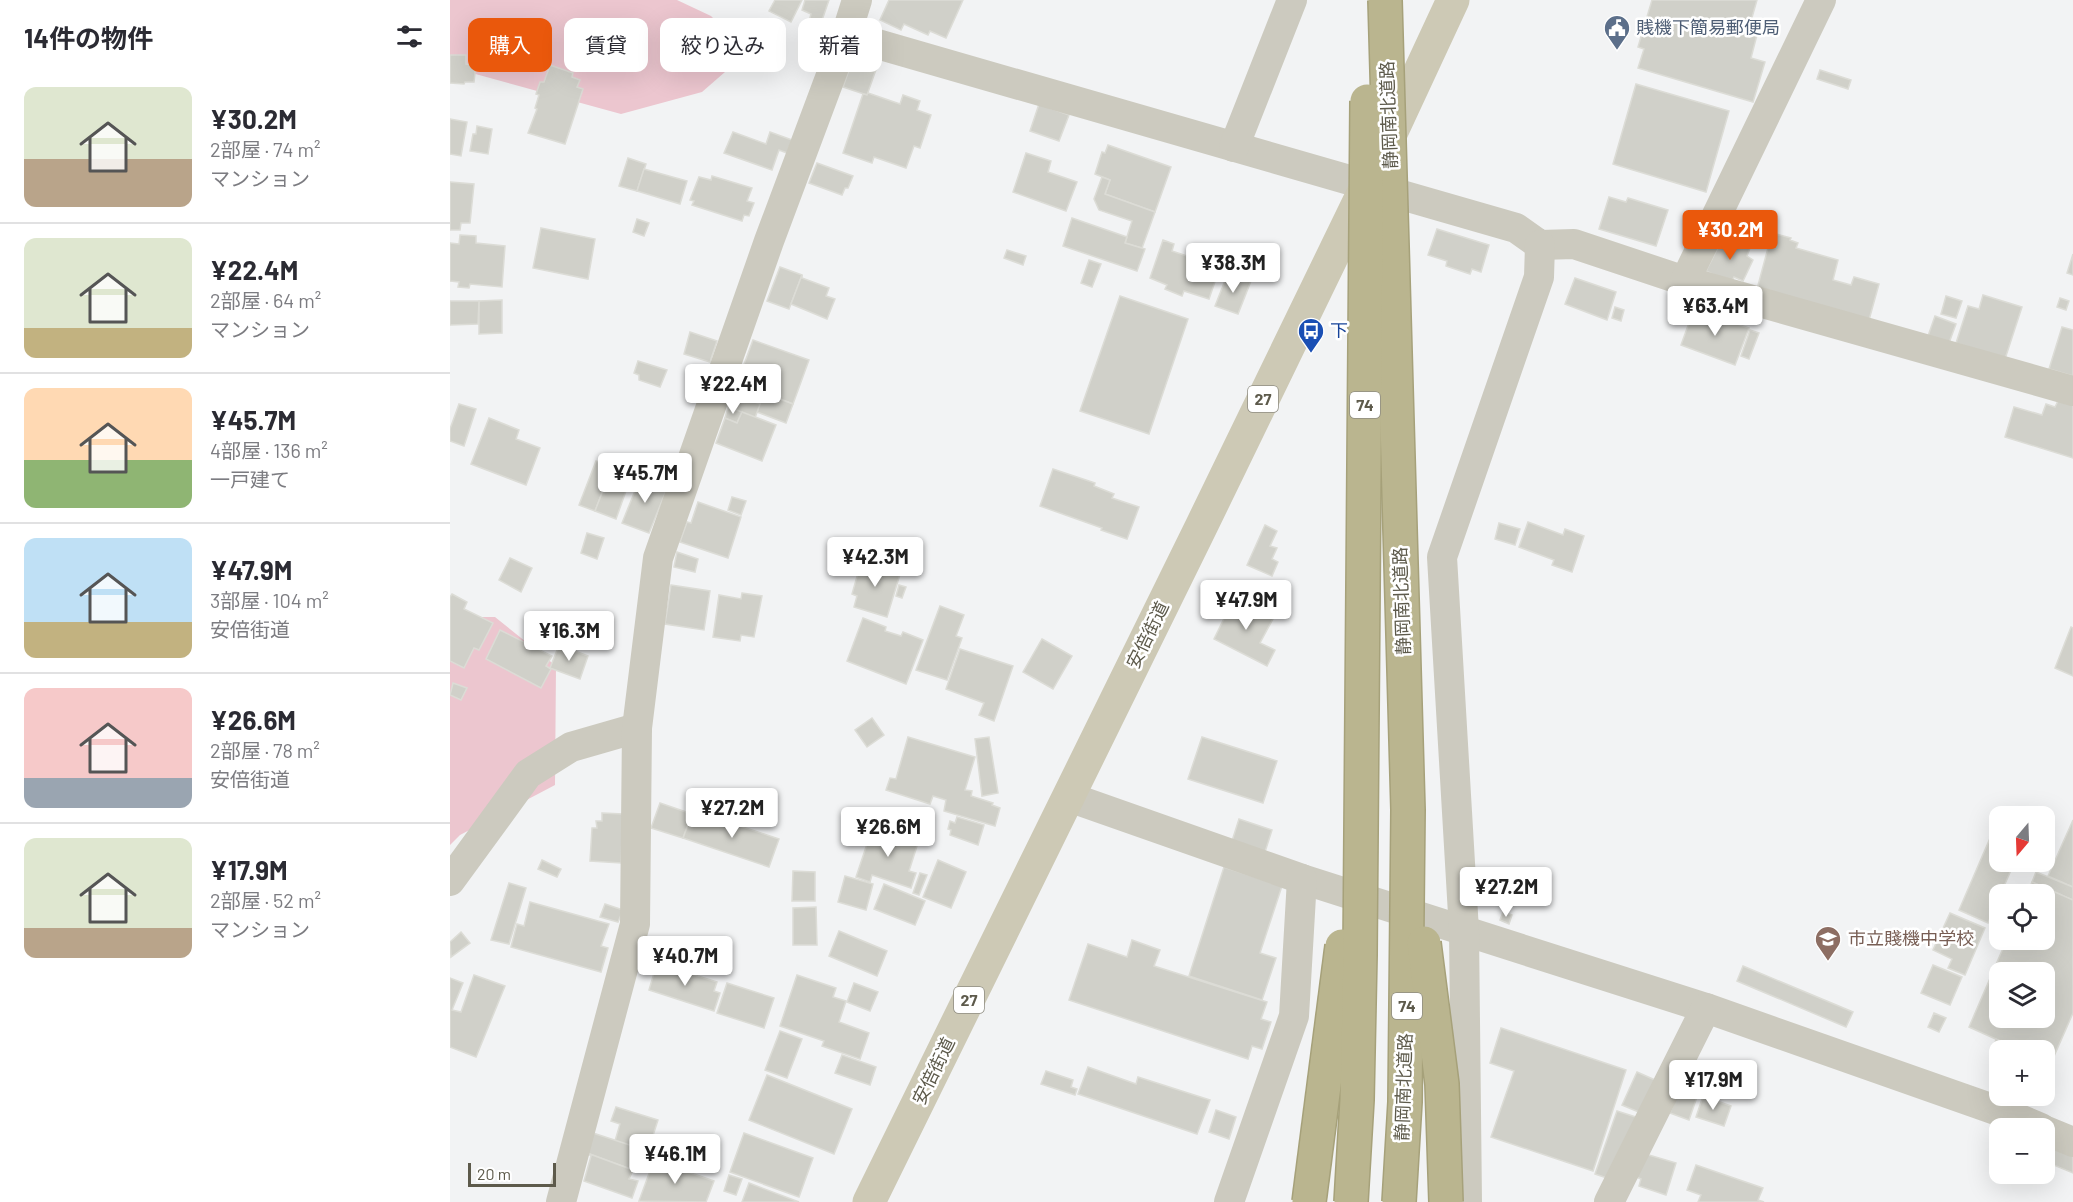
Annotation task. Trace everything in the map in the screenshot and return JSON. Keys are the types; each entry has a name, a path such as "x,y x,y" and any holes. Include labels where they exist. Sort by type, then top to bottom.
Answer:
{"highway":[{"name":"静岡南北道路","path":"1351,1202 1357,1089 1367,87 1364,0"},
{"name":"静岡南北道路","path":"1385,0 1408,810 1405,1102 1399,1202"},
{"path":"1408,810 1442,1084 1446,1202"},
{"path":"1309,1202 1360,811"}],"main road":[{"name":"安倍街道","path":"869,1202 1367,185 1453,0"}],"street":[{"path":"851,18 857,0"},
{"path":"1234,147 1292,0"},
{"path":"1685,281 1821,0"},
{"path":"882,45 1516,228 1540,245 1574,244 1685,281 2073,391"},
{"path":"569,1200 635,924 637,728 658,558 765,252 832,72"},
{"path":"1467,1202 1464,931 1442,557 1539,277 1540,245"},
{"path":"450,881 528,774 571,747 637,728"},
{"path":"1069,797 1302,879 1706,1008 2017,1118"},
{"path":"1229,1202 1294,1016 1302,879"},
{"path":"1609,1202 1706,1008"},
{"path":"2055,1134 2073,1142"}],"shaded area":[{"path":"450,0 677,0 713,18 660,18 660,72 725,72 702,92 621,114 468,72 552,72 552,18 468,18 468,72 450,67"},
{"path":"450,617 495,617 556,666 555,785 460,835 450,845"}],"building":[{"path":"775,0 802,0 791,22 769,11"},
{"path":"805,0 829,0 823,18 810,18 811,14 802,10"},
{"path":"889,0 963,0 946,38 930,31 928,35 904,24 901,30 882,21 881,18"},
{"path":"1652,0 1757,0 1749,28 1758,31 1751,58 1765,62 1753,102 1638,68 1644,49 1638,47"},
{"path":"450,55 466,55 468,72 475,72 474,82 450,83"},
{"path":"552,66 564,70 564,72 573,73 572,77 580,80 577,87 583,89 565,144 528,133 537,109 535,108 539,95 536,94 540,82 544,82 548,72 552,72"},
{"path":"1820,70 1851,80 1848,89 1817,79"},
{"path":"848,72 875,72 867,95 843,87"},
{"path":"1636,84 1729,111 1706,192 1613,164"},
{"path":"868,93 900,104 903,95 920,101 917,110 931,115 920,148 914,146 906,168 874,157 872,163 843,153 863,94"},
{"path":"1039,104 1069,115 1059,141 1030,131"},
{"path":"450,119 467,122 461,156 450,154"},
{"path":"477,126 492,129 488,154 470,151"},
{"path":"733,132 766,144 770,132 792,140 787,153 779,150 772,170 724,153"},
{"path":"1108,145 1171,167 1155,212 1105,194 1110,180 1095,174 1102,152 1105,153"},
{"path":"1026,153 1051,161 1048,172 1077,182 1066,211 1013,192"},
{"path":"628,158 646,164 637,191 619,186"},
{"path":"817,163 853,176 842,195 809,183"},
{"path":"644,169 687,181 680,204 637,191"},
{"path":"712,176 752,188 747,201 754,203 749,216 744,215 742,221 692,205 694,201 690,200 699,177 711,180"},
{"path":"1102,177 1110,180 1105,194 1155,212 1142,248 1125,243 1132,221 1099,210 1094,199"},
{"path":"450,182 474,184 470,223 461,223 460,230 450,230"},
{"path":"1609,197 1626,202 1628,198 1668,210 1656,246 1599,229"},
{"path":"1072,218 1127,237 1125,243 1145,249 1137,271 1063,246"},
{"path":"637,219 649,223 644,236 633,232"},
{"path":"541,228 595,239 588,279 533,268"},
{"path":"1437,229 1489,245 1481,272 1472,269 1470,274 1446,266 1447,261 1428,255"},
{"path":"1772,233 1791,238 1790,240 1798,243 1796,248 1838,260 1833,280 1851,285 1854,277 1879,284 1869,320 1757,289"},
{"path":"460,235 476,236 476,243 505,246 502,287 470,284 469,288 458,287 459,282 450,281 450,243 459,244"},
{"path":"1724,236 1750,248 1747,256 1753,260 1743,281 1734,277 1731,283 1706,271"},
{"path":"1163,240 1174,244 1172,251 1220,267 1209,299 1184,291 1182,296 1165,289 1167,285 1150,278"},
{"path":"1007,250 1026,256 1023,265 1004,258"},
{"path":"2073,254 2073,275 2067,273"},
{"path":"1089,260 1101,264 1092,287 1081,283"},
{"path":"780,267 802,275 789,309 767,301"},
{"path":"1228,273 1251,281 1238,314 1215,306"},
{"path":"802,275 802,278 829,288 826,296 835,299 827,319 791,304"},
{"path":"1575,278 1616,292 1607,320 1565,304"},
{"path":"1983,295 2022,307 2005,359 1956,343 1968,306 1979,309"},
{"path":"1120,296 1188,319 1149,434 1080,411"},
{"path":"1946,296 1962,301 1956,318 1941,314"},
{"path":"2060,298 2069,301 2066,310 2057,307"},
{"path":"502,300 502,333 479,334 479,301"},
{"path":"450,301 479,301 478,324 450,325"},
{"path":"1615,307 1624,310 1621,321 1612,318"},
{"path":"1694,309 1749,328 1735,365 1681,345"},
{"path":"1935,316 1956,324 1949,343 1928,336"},
{"path":"2062,327 2073,330 2073,376 2049,369"},
{"path":"1750,330 1759,333 1749,359 1741,356"},
{"path":"690,332 717,341 710,362 684,354"},
{"path":"753,340 809,360 793,404 764,393 760,404 733,394"},
{"path":"638,361 667,370 660,387 639,380 639,375 634,373"},
{"path":"764,393 793,404 786,423 757,412"},
{"path":"733,394 760,404 755,418 728,407"},
{"path":"2058,401 2073,405 2073,458 2005,437 2014,407 2042,415 2046,404 2055,407"},
{"path":"459,404 476,409 464,446 450,441 450,429"},
{"path":"728,407 742,412 737,423 725,418"},
{"path":"742,412 776,425 762,461 716,443 725,418 737,423"},
{"path":"489,418 519,430 516,439 540,448 526,485 471,464"},
{"path":"596,461 612,467 595,511 579,505"},
{"path":"612,467 632,474 616,519 595,511"},
{"path":"1053,469 1095,483 1094,486 1114,494 1112,498 1139,507 1127,539 1040,506"},
{"path":"641,476 668,486 649,533 622,523"},
{"path":"732,497 746,501 741,515 728,510"},
{"path":"698,502 741,517 728,558 680,542 687,522 691,523"},
{"path":"1528,522 1563,535 1565,529 1584,536 1572,572 1552,565 1554,560 1519,547"},
{"path":"1499,523 1520,529 1515,545 1495,539"},
{"path":"1265,525 1277,531 1270,546 1277,548 1272,559 1278,562 1272,576 1247,565"},
{"path":"587,533 604,538 597,559 581,553"},
{"path":"677,552 698,559 695,572 674,567"},
{"path":"510,558 532,568 521,592 499,580"},
{"path":"862,559 901,571 887,617 854,607 857,596 852,594"},
{"path":"671,585 710,591 704,630 665,624"},
{"path":"899,585 906,587 902,598 896,596"},
{"path":"742,593 762,596 754,637 741,635 740,641 713,637 719,595 741,599"},
{"path":"452,594 467,602 464,609 493,623 479,650 474,648 464,668 450,661 450,597"},
{"path":"1235,596 1274,617 1260,643 1275,650 1267,666 1214,639"},
{"path":"940,606 964,615 956,636 962,638 947,680 916,670"},
{"path":"863,618 886,627 885,631 901,636 903,632 923,640 906,684 847,661"},
{"path":"2071,627 2073,628 2073,676 2055,668"},
{"path":"500,630 552,656 546,666 551,669 541,688 486,659"},
{"path":"1042,639 1072,656 1053,689 1023,672"},
{"path":"559,645 588,656 580,679 550,668"},
{"path":"960,649 1013,666 994,721 979,715 984,703 946,689"},
{"path":"453,683 467,688 461,700 450,695"},
{"path":"872,718 884,735 867,747 855,730"},
{"path":"908,737 975,757 965,790 972,791 971,796 993,803 992,805 1000,808 995,826 944,811 946,800 933,796 930,804 886,790 890,778 896,779"},
{"path":"989,737 998,793 982,796 975,739"},
{"path":"1202,737 1277,761 1263,803 1188,779"},
{"path":"660,803 692,814 683,838 651,828"},
{"path":"602,813 623,814 621,863 590,861 592,828 597,828 596,821 602,821"},
{"path":"692,814 718,822 719,819 779,839 769,867 683,838"},
{"path":"957,817 984,825 978,845 950,835 951,830 948,829 950,821 955,823"},
{"path":"1239,819 1272,830 1265,852 1232,841"},
{"path":"2073,820 2073,887 2048,876 2050,872 2055,872 2055,860"},
{"path":"873,826 918,843 909,871 916,873 911,888 872,875 870,882 856,877"},
{"path":"1989,841 1989,872 2010,872 2005,884 1989,884 1988,923 1959,910"},
{"path":"542,860 561,869 557,877 538,869"},
{"path":"938,860 966,872 951,908 923,897"},
{"path":"1224,867 1282,886 1260,953 1276,958 1262,1000 1189,976"},
{"path":"793,871 815,872 815,901 792,901"},
{"path":"2036,872 2073,887 2073,900 2055,892 2055,884 2032,882"},
{"path":"920,873 927,875 919,895 913,893"},
{"path":"845,876 873,884 866,910 838,902"},
{"path":"509,883 526,888 509,944 491,940"},
{"path":"884,884 925,901 915,925 874,909"},
{"path":"2055,892 2073,900 2073,1013 2055,1054 2055,1040 1998,1040 1969,1027 1989,981 1989,1028 2055,1028 2055,962 1997,962 2002,950 2055,950"},
{"path":"530,902 609,924 601,946 608,948 601,972 511,947 517,924 524,926"},
{"path":"605,904 623,910 618,922 600,917"},
{"path":"816,907 817,945 793,945 793,908"},
{"path":"1503,912 1512,915 1509,924 1500,920"},
{"path":"1950,913 1985,928 1965,975 1948,968 1952,959 1933,950"},
{"path":"839,931 887,951 877,976 829,956"},
{"path":"461,932 470,943 451,957 450,942"},
{"path":"1132,940 1160,950 1154,966 1267,1002 1261,1019 1271,1022 1262,1049 1252,1046 1248,1059 1069,1000 1088,944 1127,957"},
{"path":"657,963 717,982 714,991 720,993 714,1011 649,990"},
{"path":"1933,965 1962,977 1950,1005 1921,993"},
{"path":"1743,966 1853,1012 1846,1027 1737,981"},
{"path":"474,975 505,986 476,1057 450,1047 450,978 463,983 452,1010 461,1012"},
{"path":"797,975 836,988 833,997 846,1001 839,1022 869,1033 860,1059 822,1046 824,1041 780,1026"},
{"path":"727,983 774,998 764,1028 717,1013"},
{"path":"854,983 878,992 870,1011 847,1002"},
{"path":"1934,1013 1946,1018 1939,1032 1928,1027"},
{"path":"1501,1028 1626,1070 1593,1171 1491,1137 1514,1071 1490,1063"},
{"path":"780,1031 802,1039 787,1078 765,1070"},
{"path":"842,1055 876,1067 870,1085 835,1073"},
{"path":"1088,1067 1136,1084 1138,1077 1210,1100 1197,1134 1078,1094"},
{"path":"1046,1071 1073,1080 1071,1087 1077,1089 1075,1095 1041,1084"},
{"path":"1637,1072 1655,1080 1641,1113 1622,1105"},
{"path":"767,1075 852,1109 834,1154 749,1120"},
{"path":"1679,1088 1698,1094 1689,1120 1670,1113"},
{"path":"1703,1096 1731,1106 1724,1126 1696,1117"},
{"path":"616,1107 658,1120 648,1151 615,1141 620,1124 611,1121"},
{"path":"1216,1110 1236,1117 1229,1139 1209,1132"},
{"path":"1617,1111 1639,1118 1610,1179 1595,1174"},
{"path":"593,1133 648,1151 643,1152 641,1159 637,1158 633,1170 587,1153"},
{"path":"744,1133 813,1158 799,1197 730,1172"},
{"path":"2055,1145 2073,1151 2073,1173 2055,1166"},
{"path":"587,1153 633,1170 629,1179 638,1181 632,1198 584,1181 591,1156"},
{"path":"1642,1153 1676,1163 1666,1195 1639,1186 1641,1179 1634,1176"},
{"path":"654,1160 714,1181 706,1202 639,1201"},
{"path":"1696,1165 1763,1188 1758,1200 1764,1202 1698,1202 1701,1195 1687,1190"},
{"path":"729,1175 742,1179 736,1195 724,1191"},
{"path":"749,1183 799,1202 742,1202"}],"place":[{"name":"賎機下簡易郵便局","path":"1617,51"},
{"name":"下","path":"1311,354"},
{"name":"市立賤機中学校","path":"1828,962"}]}
